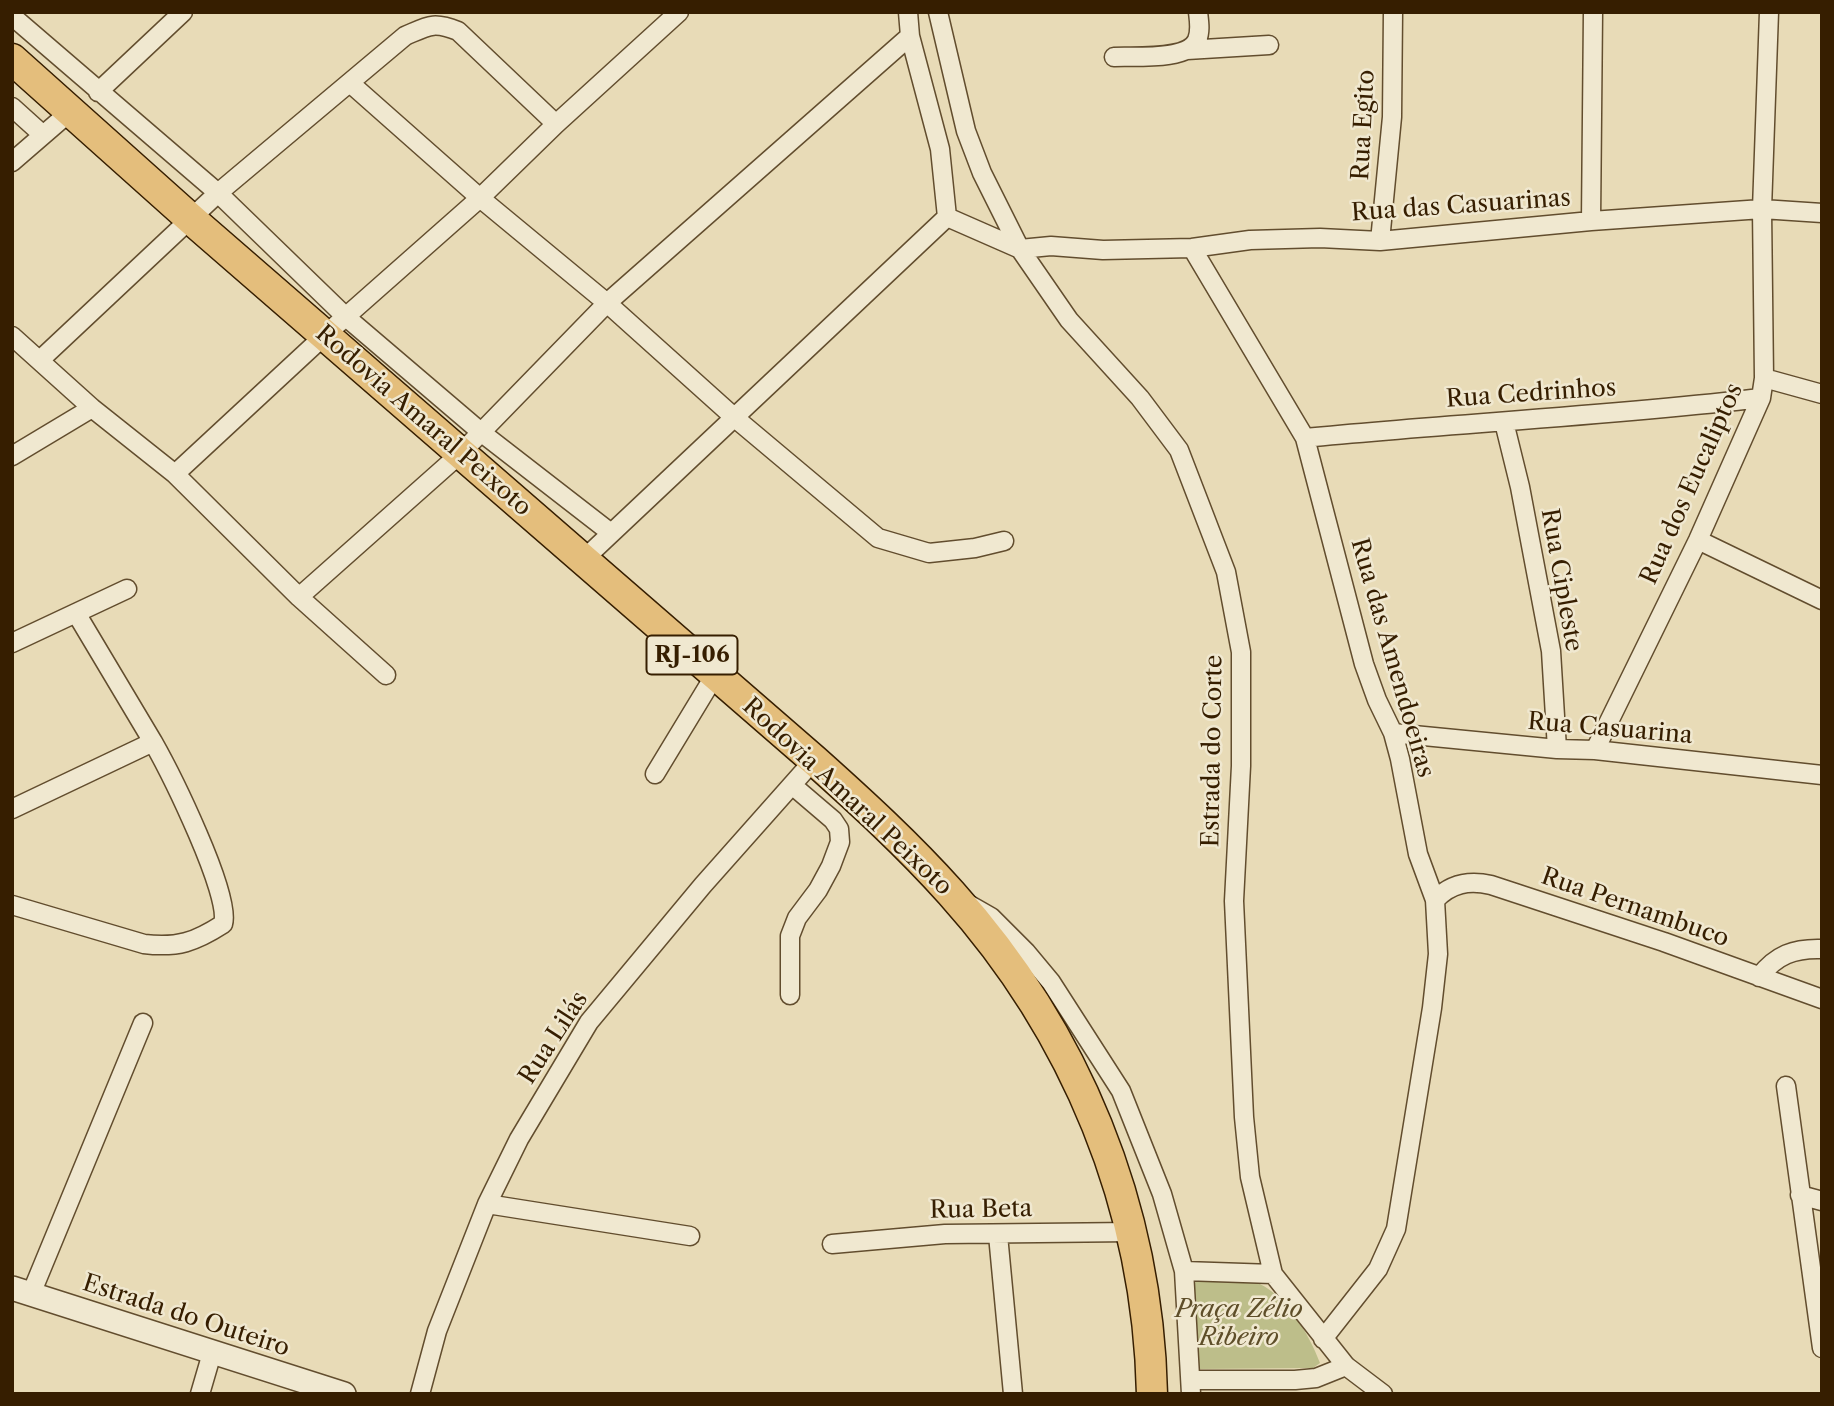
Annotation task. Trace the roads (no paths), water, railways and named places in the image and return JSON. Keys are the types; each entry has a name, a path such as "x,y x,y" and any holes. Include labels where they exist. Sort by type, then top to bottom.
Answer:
{"highway":[{"name":"Rodovia Amaral Peixoto","path":"12,59 191,220 335,326 460,454 814,760 888,828 951,893 994,945 1052,1029 1101,1133 1132,1232 1146,1300 1153,1394"}],"street":[{"path":"98,92 183,12"},
{"path":"175,474 335,326 480,198 556,124 679,12"},
{"path":"908,12 910,36 936,126 947,217"},
{"name":"Estrada do Corte","path":"938,12 966,131 982,173 1020,250 1069,320 1140,398 1179,450 1226,572 1241,652 1241,766 1234,901 1244,1117 1250,1178 1273,1274 1346,1366 1382,1394"},
{"path":"1187,50 1197,40 1200,27 1198,12"},
{"name":"Rua Egito","path":"1380,241 1392,117 1392,12"},
{"path":"1591,221 1593,12"},
{"name":"Rua dos Eucaliptos","path":"1595,750 1698,540 1761,398 1765,378 1762,209 1769,12"},
{"path":"12,16 218,193 335,326 482,433 611,533"},
{"path":"40,360 218,193 405,36 441,24 458,31 556,124"},
{"path":"299,597 482,433 607,303 910,36"},
{"path":"1114,57 1269,45"},
{"path":"350,83 480,198 607,303 734,418 878,538 929,553 975,548 1004,541"},
{"path":"12,107 43,135"},
{"path":"12,162 71,111"},
{"name":"Rua das Casuarinas","path":"1020,250 1051,246 1103,250 1192,248 1250,240 1320,238 1380,241 1591,221 1762,209 1822,213"},
{"path":"947,217 1020,250"},
{"path":"583,560 947,217"},
{"name":"Rua das Amendoeiras","path":"1192,248 1305,438 1364,664 1393,733 1419,854 1434,900 1438,954 1432,1008 1395,1229 1378,1269 1323,1339"},
{"path":"12,336 92,408 175,474 299,597 386,675"},
{"path":"1765,378 1822,394"},
{"name":"Rua Cedrinhos","path":"1305,438 1679,408 1761,398"},
{"path":"12,456 92,408"},
{"name":"Rua Cipleste","path":"1504,422 1520,487 1551,651 1557,749"},
{"path":"1698,540 1822,600"},
{"path":"12,643 127,589"},
{"path":"12,905 144,944 166,947 183,944 223,924 225,916 217,879 153,742 76,613"},
{"path":"655,774 715,675"},
{"name":"Rua Casuarina","path":"1393,733 1557,749 1595,750 1822,775"},
{"path":"12,809 153,742"},
{"name":"Rua Lilás","path":"420,1394 437,1331 487,1204 519,1139 589,1023 703,885 814,760"},
{"path":"790,995 790,936 797,918 818,890 831,866 840,842 839,829 833,820 792,785"},
{"name":"Rua Pernambuco","path":"1434,900 1450,887 1463,883 1491,885 1664,942 1822,999"},
{"path":"951,893 990,917 1026,951 1075,1016 1121,1091 1162,1194 1184,1271 1191,1387 1315,1378 1346,1366"},
{"path":"1759,976 1768,965 1788,951 1822,949"},
{"path":"22,1291 143,1023"},
{"path":"1786,1086 1822,1348"},
{"path":"1800,1195 1822,1201"},
{"path":"487,1204 690,1236"},
{"name":"Rua Beta","path":"832,1244 934,1235 1132,1232"},
{"path":"998,1235 1013,1394"},
{"path":"1184,1271 1273,1274"},
{"name":"Estrada do Outeiro","path":"22,1291 344,1394"},
{"path":"200,1394 212,1353"}],"park label":[{"name":"Praça Zélio Ribeiro","path":"1239,1324"}]}
